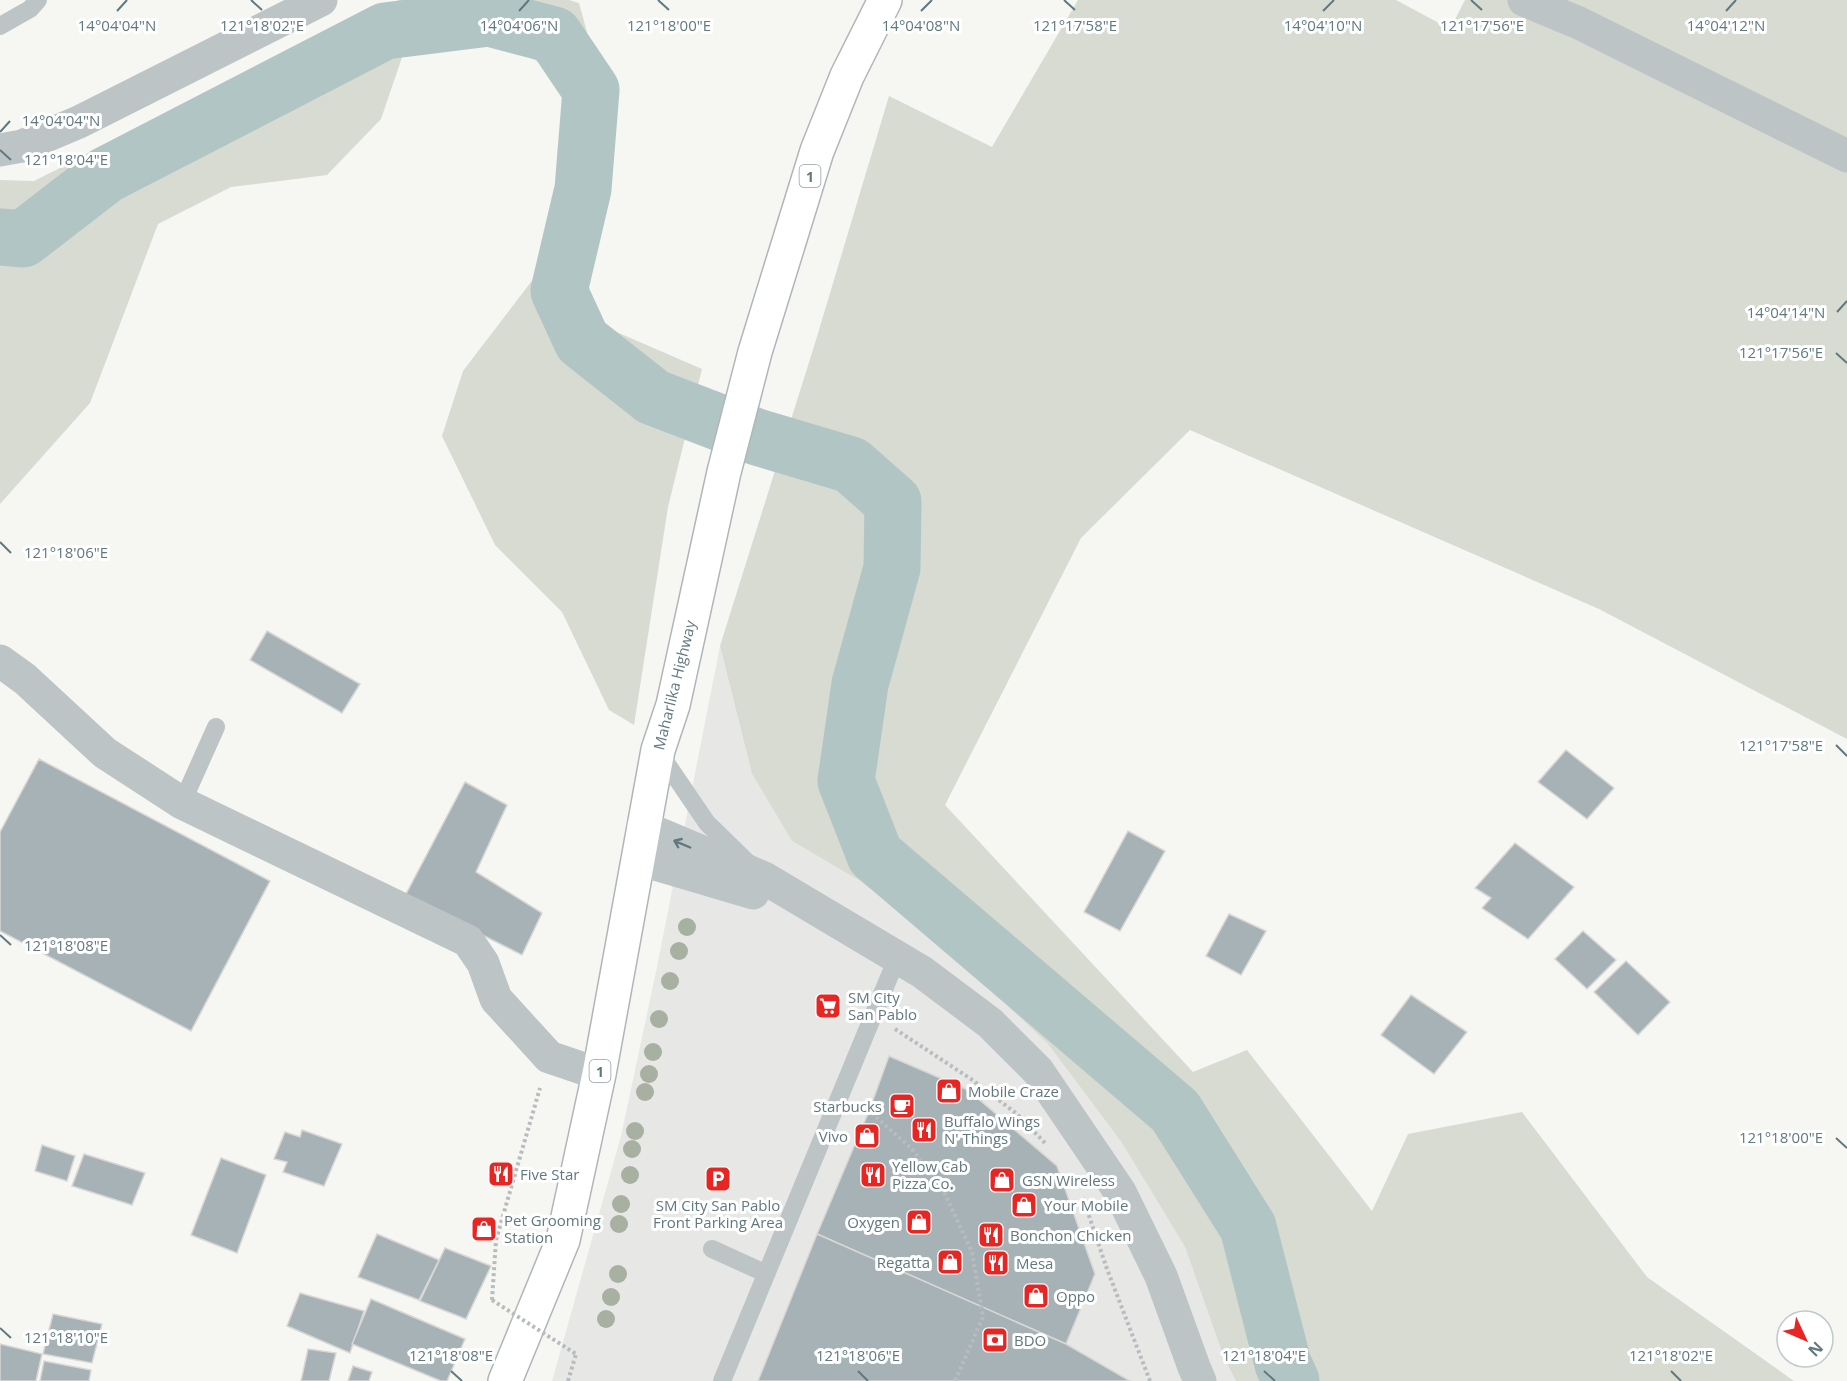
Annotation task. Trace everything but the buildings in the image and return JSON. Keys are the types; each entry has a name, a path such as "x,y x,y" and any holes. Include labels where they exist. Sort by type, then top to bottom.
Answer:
{"main road":[{"name":"Maharlika Highway","path":"505,1381 563,1240 600,1074 658,750 673,705 724,472 755,352 817,151 880,2"}],"street":[{"path":"0,150 21,146 79,122 321,0"},
{"path":"1524,0 1579,24 1847,156"},
{"path":"0,661 25,679 105,753 182,802 468,941 483,963 496,999 549,1057 600,1074"},
{"path":"643,827 764,878 922,972 990,1023 1038,1071 1120,1192 1161,1276 1200,1381"},
{"path":"638,859 771,899 810,905"}],"lane":[{"path":"0,26 30,9 38,0"},
{"path":"182,802 216,727"},
{"path":"658,750 707,823 764,878"},
{"path":"722,1381 897,958"},
{"path":"712,1249 765,1273"}],"path":[{"path":"894,1028 963,1073 1017,1114 1046,1145"},
{"path":"549,1057 496,1240 492,1300 576,1354 568,1381"},
{"path":"857,1107 869,1111 912,1149 944,1192 972,1252 983,1317 955,1381"},
{"path":"1082,1196 1150,1381"}],"shaded area":[{"path":"399,0 569,0 579,3 607,105 588,218 574,281 605,327 702,369 668,507 634,725 609,710 562,612 495,545 442,436 463,371 547,261 561,179 576,123 546,65 449,21 410,34 381,119 327,175 231,187 158,224 90,403 0,504 0,180 34,181 336,29"},
{"path":"1078,0 1396,0 1450,29 1465,0 1847,0 1847,739 1599,609 1190,430 1081,538 945,805 1193,1072 1247,1050 1372,1211 1408,1134 1522,1112 1647,1277 1794,1381 1236,1381 1224,1358 1185,1247 1122,1143 1048,1044 942,944 860,881 792,841 752,774 720,646 816,340 889,96 992,147"},
{"name":"SM City San Pablo","path":"720,646 752,774 792,841 860,881 942,944 1048,1044 1122,1143 1185,1247 1224,1358 1236,1381 552,1381 621,1136 657,967"}],"waterway":[{"path":"0,237 23,239 106,175 385,31 489,18 554,35 591,90 583,189 559,291 582,341 653,397 757,437 851,465 893,502 892,568 860,684 846,781 875,855 1175,1111 1248,1227 1283,1364 1291,1381"}],"place":[{"name":"SM City San Pablo","path":"828,1006"},
{"name":"Mobile Craze","path":"949,1091"},
{"name":"Starbucks","path":"902,1106"},
{"name":"Buffalo Wings N' Things","path":"924,1130"},
{"name":"Vivo","path":"867,1136"},
{"name":"Five Star","path":"501,1174"},
{"name":"Yellow Cab Pizza Co.","path":"873,1175"},
{"name":"SM City San Pablo Front Parking Area","path":"718,1179"},
{"name":"GSN Wireless","path":"1002,1180"},
{"name":"Your Mobile","path":"1024,1205"},
{"name":"Oxygen","path":"919,1222"},
{"name":"Pet Grooming Station","path":"484,1229"},
{"name":"Bonchon Chicken","path":"991,1235"},
{"name":"Regatta","path":"950,1262"},
{"name":"Mesa","path":"996,1263"},
{"name":"Oppo","path":"1036,1296"},
{"name":"BDO","path":"995,1340"}]}
